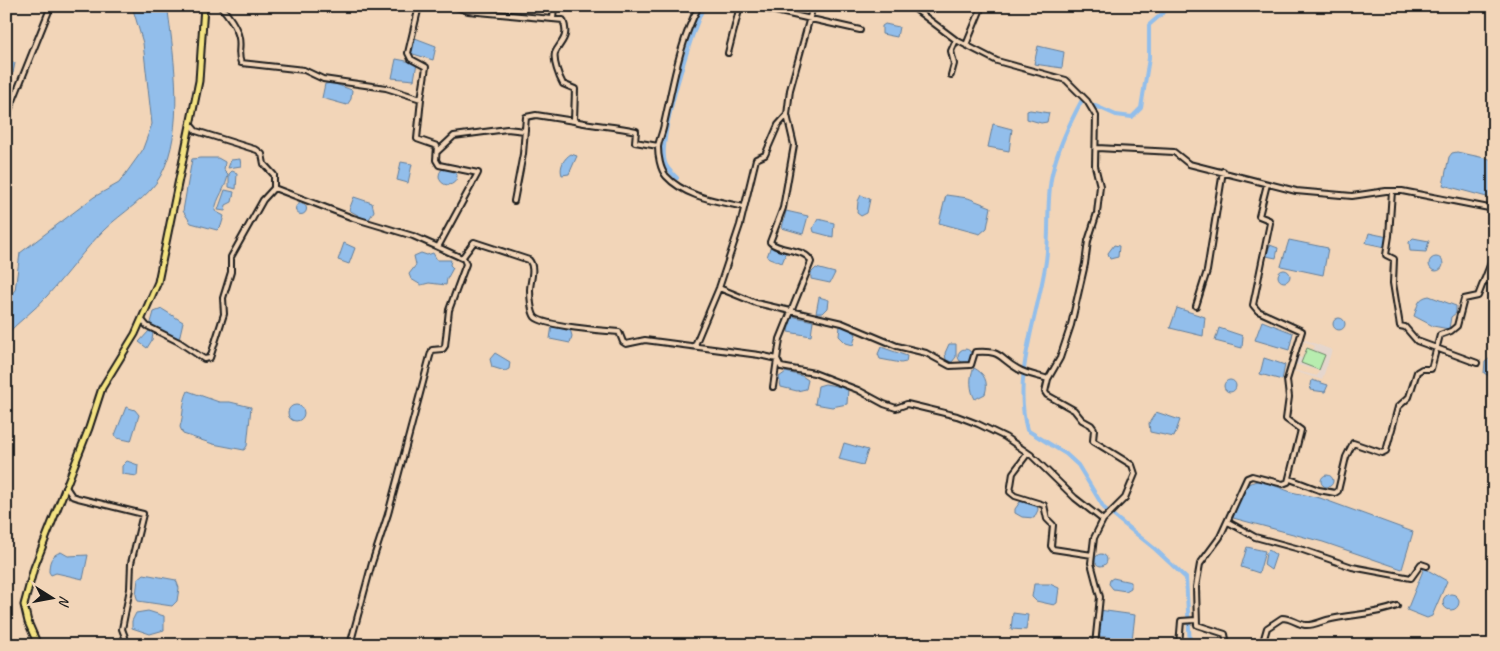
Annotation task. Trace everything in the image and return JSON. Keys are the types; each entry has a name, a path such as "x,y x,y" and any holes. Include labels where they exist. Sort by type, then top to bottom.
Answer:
{"main road":[{"path":"38,645 28,622 24,605 34,568 102,388 142,320 160,274 199,81 204,6"}],"street":[{"path":"6,118 51,6"},
{"path":"220,6 235,27 239,39 238,55 241,63 304,70 323,79 386,88 421,100"},
{"path":"419,6 408,53 411,59 426,67 417,140 435,144 438,148 436,160 439,165 476,172 478,175 438,247"},
{"path":"453,6 468,11 563,20 565,23 564,40 556,52 555,59 563,84 575,90 574,121"},
{"path":"553,19 554,6"},
{"path":"698,6 684,44 658,146 660,163 665,175 684,190 710,200 744,207"},
{"path":"773,387 780,339 811,265 811,260 807,256 775,246 770,242 783,208 794,145 787,115 790,90 813,6"},
{"path":"911,6 956,40 997,61 1058,76 1069,82 1094,111 1097,148 1095,170 1100,186 1096,221 1088,241 1085,264 1071,325 1060,358 1048,379 1045,392 1074,410 1082,420 1091,425 1094,429 1091,438 1095,444 1133,466 1136,474 1125,498 1103,520 1094,538 1093,572 1100,591 1095,645"},
{"path":"966,45 982,6"},
{"path":"728,53 741,8 762,8 860,30"},
{"path":"952,75 954,64 951,51 956,40"},
{"path":"514,201 525,120 530,114 599,127 618,126 636,131 635,142 658,146"},
{"path":"695,345 719,288 740,225 756,159 765,155 778,125 787,115"},
{"path":"142,320 147,326 179,342 204,359 210,358 224,314 223,298 230,272 231,257 263,200 274,188 274,174 264,164 260,152 250,147 196,132 190,123"},
{"path":"438,151 454,136 507,129 525,131"},
{"path":"1097,148 1174,152 1189,164 1224,171 1296,191 1340,196 1392,191 1494,209"},
{"path":"1196,306 1207,271 1224,171"},
{"path":"1227,645 1225,634 1201,628 1197,625 1196,587 1200,564 1214,548 1228,522 1246,478 1252,476 1283,484 1286,484 1290,479 1301,430 1286,419 1289,397 1287,384 1303,334 1302,329 1258,311 1253,305 1270,223 1269,220 1259,216 1268,184"},
{"path":"274,188 353,218 413,236 466,261 449,310 445,346 443,349 434,349 430,356 391,506 372,563 350,645"},
{"path":"1392,191 1386,255 1394,259 1393,283 1400,326 1405,327 1417,341 1476,363"},
{"path":"462,258 474,242 529,260 532,268 530,290 533,313 539,319 584,329 620,332 623,342 626,344 645,340 695,345 777,359"},
{"path":"1290,479 1319,490 1335,493 1338,491 1346,458 1352,443 1384,452 1388,447 1398,407 1409,397 1418,372 1422,369 1432,369 1440,335 1456,326 1464,299 1477,298 1494,255"},
{"path":"1484,280 1494,283"},
{"path":"719,288 756,303 842,323 897,346 926,354 950,366 971,365 975,352 988,352 1002,355 1019,369 1048,379"},
{"path":"777,359 781,367 814,373 858,390 884,404 896,408 907,404 957,416 1004,437 1028,453 1076,498 1103,520"},
{"path":"1028,453 1013,474 1010,492 1015,496 1044,505 1047,519 1053,525 1051,546 1053,549 1092,555"},
{"path":"66,485 69,493 78,498 144,514 131,563 130,589 122,629 125,639 124,645"},
{"path":"1228,522 1255,537 1368,571 1411,578 1421,564 1427,566"},
{"path":"1262,645 1267,628 1282,618 1303,625 1315,625 1326,620 1352,615 1380,613 1397,606"},
{"path":"1179,645 1180,621 1196,620"}],"shaded area":[{"path":"1303,339 1332,350 1322,380 1291,370","holes":["1304,341 1315,346 1313,350 1307,347 1302,358 1297,357","1295,364 1319,371 1317,376 1293,370"]}],"green space":[{"path":"1307,348 1325,355 1319,370 1301,363"}],"water":[{"path":"132,6 166,6 168,11 176,94 173,137 168,157 161,175 150,191 104,230 42,301 6,335 6,301 15,290 20,253 94,197 119,183 142,151 152,124 143,43"},
{"path":"885,24 899,27 897,37 882,34 882,26"},
{"path":"415,38 436,46 433,60 410,53"},
{"path":"1038,46 1064,52 1062,68 1034,64"},
{"path":"6,59 15,63 13,73 8,78 6,78"},
{"path":"396,59 417,63 414,80 392,78"},
{"path":"332,83 352,90 351,99 347,105 322,98 325,84"},
{"path":"1027,111 1049,113 1047,122 1041,123 1027,119"},
{"path":"993,124 1012,129 1009,151 988,147"},
{"path":"1457,152 1494,160 1494,199 1443,185 1449,157 1452,153"},
{"path":"571,154 577,156 569,174 562,175 563,163"},
{"path":"218,158 225,162 224,170 228,174 215,211 224,216 221,226 217,230 191,223 183,211 192,159"},
{"path":"240,159 241,166 228,168 231,160"},
{"path":"401,162 412,164 408,183 397,180"},
{"path":"448,167 454,170 457,176 454,182 448,185 442,182 439,176 442,170"},
{"path":"232,171 237,173 236,189 229,187 229,174"},
{"path":"225,190 234,192 232,202 226,205 225,211 218,210"},
{"path":"861,195 870,199 867,213 861,216 857,213 858,201"},
{"path":"946,195 968,198 991,207 987,228 980,234 939,223"},
{"path":"354,197 372,203 374,211 368,221 349,210"},
{"path":"301,203 307,209 301,215 295,209"},
{"path":"786,211 808,216 803,234 782,228"},
{"path":"818,219 834,223 833,237 814,232 813,228"},
{"path":"1369,233 1388,237 1385,247 1366,243"},
{"path":"1413,238 1429,241 1426,252 1410,251 1409,242"},
{"path":"1289,240 1328,248 1323,275 1281,266"},
{"path":"344,243 355,248 349,264 338,260"},
{"path":"771,245 787,251 782,263 767,257"},
{"path":"1114,245 1119,246 1118,257 1110,259 1108,253"},
{"path":"1270,245 1278,248 1276,258 1266,256"},
{"path":"421,253 427,255 433,253 437,260 451,260 450,265 453,268 446,285 429,283 421,285 411,279 409,274 416,265 414,256"},
{"path":"1433,257 1439,257 1443,264 1439,271 1433,271 1429,267 1429,261"},
{"path":"816,268 835,273 830,283 811,279 811,273"},
{"path":"1282,270 1286,270 1290,276 1286,282 1282,282 1278,278 1278,274"},
{"path":"1429,296 1456,306 1456,313 1451,317 1449,329 1433,326 1414,316 1420,301"},
{"path":"819,297 829,300 828,308 823,313 816,313"},
{"path":"1177,308 1205,317 1203,336 1170,328"},
{"path":"162,309 183,322 179,339 150,326 154,312"},
{"path":"791,316 813,321 811,336 788,332"},
{"path":"1337,318 1341,318 1345,324 1341,330 1337,330 1333,326 1333,322"},
{"path":"1262,321 1293,333 1289,350 1255,340"},
{"path":"552,325 570,329 572,336 570,343 550,339"},
{"path":"845,325 856,334 853,345 846,343 839,336 840,326"},
{"path":"1219,328 1243,336 1242,348 1215,341"},
{"path":"149,331 153,333 152,340 147,348 139,342"},
{"path":"949,344 956,344 956,357 952,362 946,360 945,353"},
{"path":"881,347 907,356 906,362 901,363 880,359 878,354"},
{"path":"962,349 968,349 972,356 968,363 962,363 958,359 958,353"},
{"path":"495,353 510,362 509,369 505,371 492,367 490,359"},
{"path":"1494,355 1494,379 1484,373 1485,362"},
{"path":"1264,358 1285,365 1282,380 1260,374"},
{"path":"974,368 981,372 986,382 985,394 975,399 971,384 971,375"},
{"path":"786,372 802,376 808,380 806,389 797,391 781,387 779,377"},
{"path":"1228,380 1232,380 1236,386 1232,392 1228,392 1224,388 1224,384"},
{"path":"1312,380 1328,385 1325,392 1310,390"},
{"path":"825,384 848,388 847,404 832,407 815,404 818,386"},
{"path":"188,391 219,402 230,402 251,407 247,446 244,450 213,444 183,434 180,427"},
{"path":"293,405 299,405 304,410 302,419 293,421 288,416 288,410"},
{"path":"126,407 135,410 139,415 131,441 117,438 115,435"},
{"path":"1156,412 1180,420 1174,437 1150,432 1149,423"},
{"path":"844,443 868,450 863,465 839,459"},
{"path":"127,461 138,465 137,476 122,474 122,466"},
{"path":"1327,475 1333,481 1327,487 1321,481"},
{"path":"1260,480 1291,492 1320,498 1413,532 1402,569 1323,542 1233,518 1244,485"},
{"path":"1020,502 1037,504 1038,510 1034,518 1022,517 1015,513 1015,509"},
{"path":"1247,547 1265,551 1259,573 1241,567"},
{"path":"1269,550 1276,555 1271,570 1264,565 1266,553"},
{"path":"61,552 68,556 88,555 83,579 56,573 51,575 49,565 51,559"},
{"path":"1099,554 1103,554 1107,560 1103,566 1099,566 1095,562 1095,558"},
{"path":"1424,568 1447,581 1432,616 1427,618 1407,610"},
{"path":"144,574 176,580 179,588 177,601 172,606 138,601 136,595 138,579"},
{"path":"1113,578 1131,582 1131,588 1126,591 1113,589 1109,584"},
{"path":"1034,584 1050,584 1059,588 1057,603 1054,605 1036,601 1032,597"},
{"path":"1451,594 1457,596 1459,602 1457,608 1451,610 1445,608 1443,602 1445,596"},
{"path":"1099,610 1135,615 1132,640 1097,636"},
{"path":"148,611 164,616 164,630 150,634 132,628 132,621 136,613"},
{"path":"1013,613 1028,615 1026,630 1011,629"}],"waterway":[{"path":"677,178 665,163 666,132 684,60 704,6"},
{"path":"1171,6 1149,25 1149,58 1141,108 1132,117 1116,115 1082,100 1068,127 1054,164 1050,184 1046,261 1024,367 1023,409 1027,430 1066,454 1078,465 1104,508 1155,549 1186,578 1190,645"}]}
